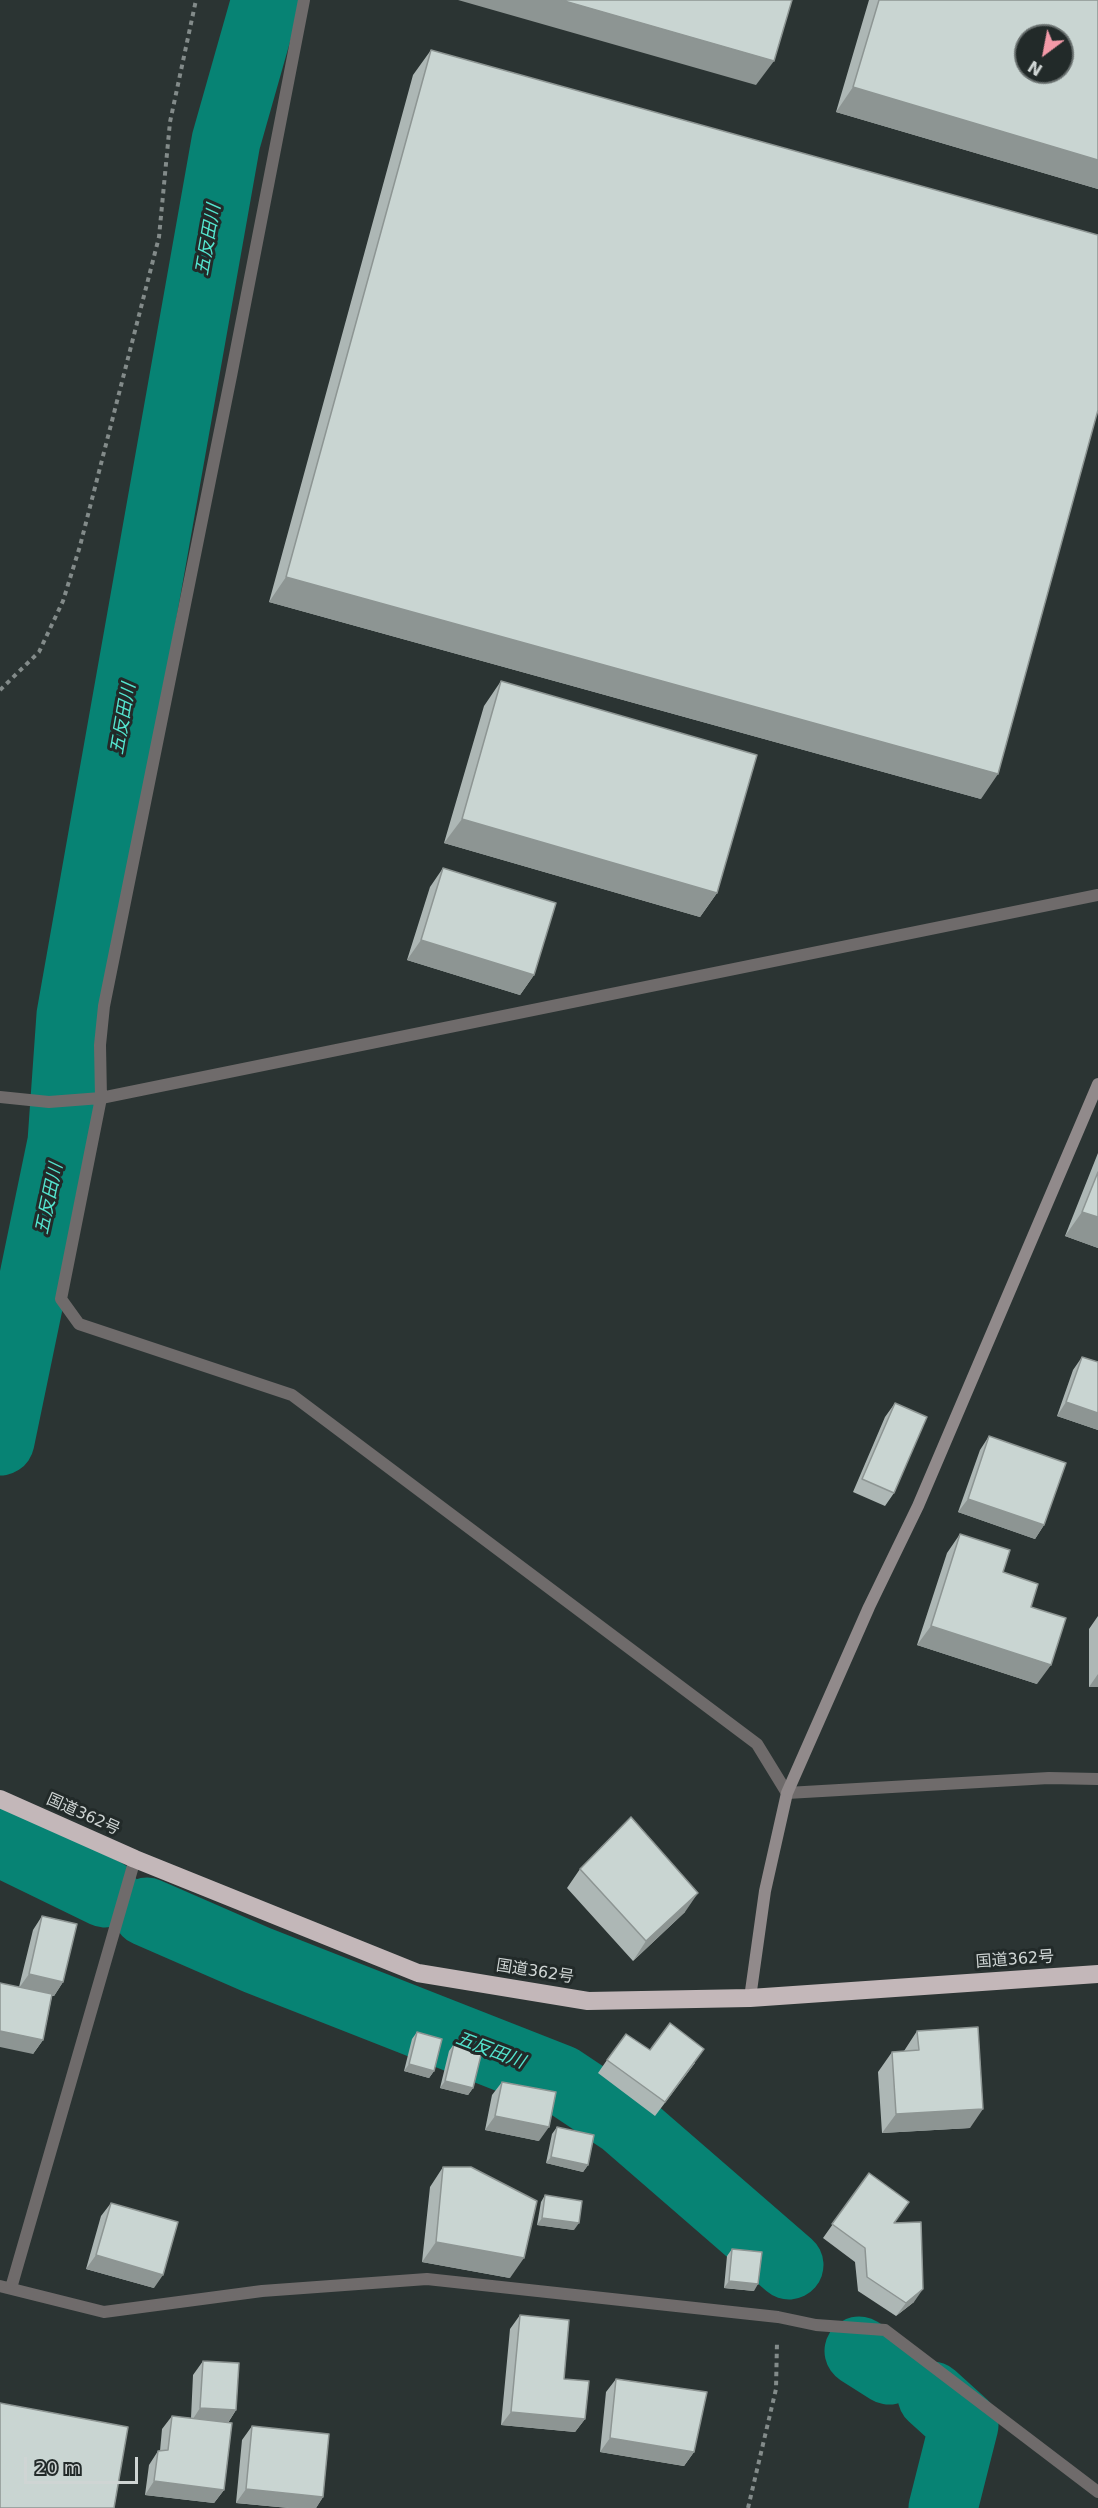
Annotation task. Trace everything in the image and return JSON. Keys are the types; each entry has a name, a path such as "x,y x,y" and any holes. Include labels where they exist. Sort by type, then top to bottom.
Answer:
{"highway":[{"name":"国道362号","path":"0,1799 135,1859 418,1973 588,2001 750,1998 1098,1974"}],"street":[{"path":"304,0 104,1006 100,1045 99,1098 62,1299 79,1324 292,1395 757,1744 787,1793"},
{"path":"0,1097 49,1102 99,1098 1098,895"},
{"path":"750,1998 765,1891 787,1793 869,1607 918,1506 1098,1084"},
{"path":"787,1793 1025,1779 1098,1779"},
{"path":"135,1859 6,2287 104,2312 262,2291 427,2279 778,2317 816,2325 885,2330 1098,2492"}],"path":[{"path":"0,690 39,652 63,601 80,546 159,237 170,122 196,0"},
{"path":"747,2508 776,2389 778,2317"}],"building":[{"path":"561,0 792,0 774,61"},
{"path":"879,0 1098,0 1098,160 853,87"},
{"path":"431,50 1098,235 1098,410 998,774 286,577"},
{"path":"501,681 757,755 717,893 462,819"},
{"path":"443,868 556,903 534,975 421,940"},
{"path":"1098,1172 1098,1217 1082,1212"},
{"path":"1082,1357 1098,1362 1098,1413 1066,1402"},
{"path":"895,1403 927,1417 894,1493 862,1479"},
{"path":"989,1436 1066,1463 1044,1525 968,1499"},
{"path":"960,1534 1010,1550 1003,1572 1038,1584 1031,1607 1066,1618 1051,1665 931,1626"},
{"path":"631,1817 698,1893 646,1941 580,1869"},
{"path":"42,1916 77,1924 63,1982 29,1974"},
{"path":"0,1983 52,1994 43,2040 0,2031"},
{"path":"670,2023 704,2049 665,2102 607,2060 626,2034 650,2050"},
{"path":"978,2027 983,2109 896,2114 892,2052 919,2050 917,2031"},
{"path":"417,2032 442,2039 434,2071 409,2064"},
{"path":"454,2044 482,2051 473,2088 445,2081"},
{"path":"502,2082 556,2092 549,2127 495,2116"},
{"path":"557,2127 594,2135 588,2165 551,2157"},
{"path":"443,2167 471,2167 537,2201 524,2258 436,2242"},
{"path":"869,2173 909,2202 894,2223 921,2222 923,2289 906,2303 867,2277 865,2248 832,2224"},
{"path":"545,2195 582,2201 579,2223 542,2218"},
{"path":"111,2203 178,2222 163,2275 96,2255"},
{"path":"732,2249 762,2252 758,2284 729,2281"},
{"path":"520,2315 569,2320 564,2379 589,2381 585,2419 511,2412"},
{"path":"203,2361 239,2363 236,2410 200,2408"},
{"path":"616,2379 707,2392 694,2452 610,2438"},
{"path":"0,2403 128,2427 114,2508 0,2508"},
{"path":"172,2416 232,2423 224,2490 154,2481 158,2451 168,2450"},
{"path":"252,2426 329,2434 323,2497 246,2489"}],"waterway":[{"name":"五反田川","path":"0,1441 62,1142 71,1015 226,141 266,0"},
{"name":"五反田川","path":"0,1842 105,1893"},
{"name":"五反田川","path":"147,1912 257,1960 560,2079 623,2121 789,2265"},
{"name":"五反田川","path":"859,2351 889,2370"},
{"name":"五反田川","path":"932,2396 964,2425 943,2508"}]}
